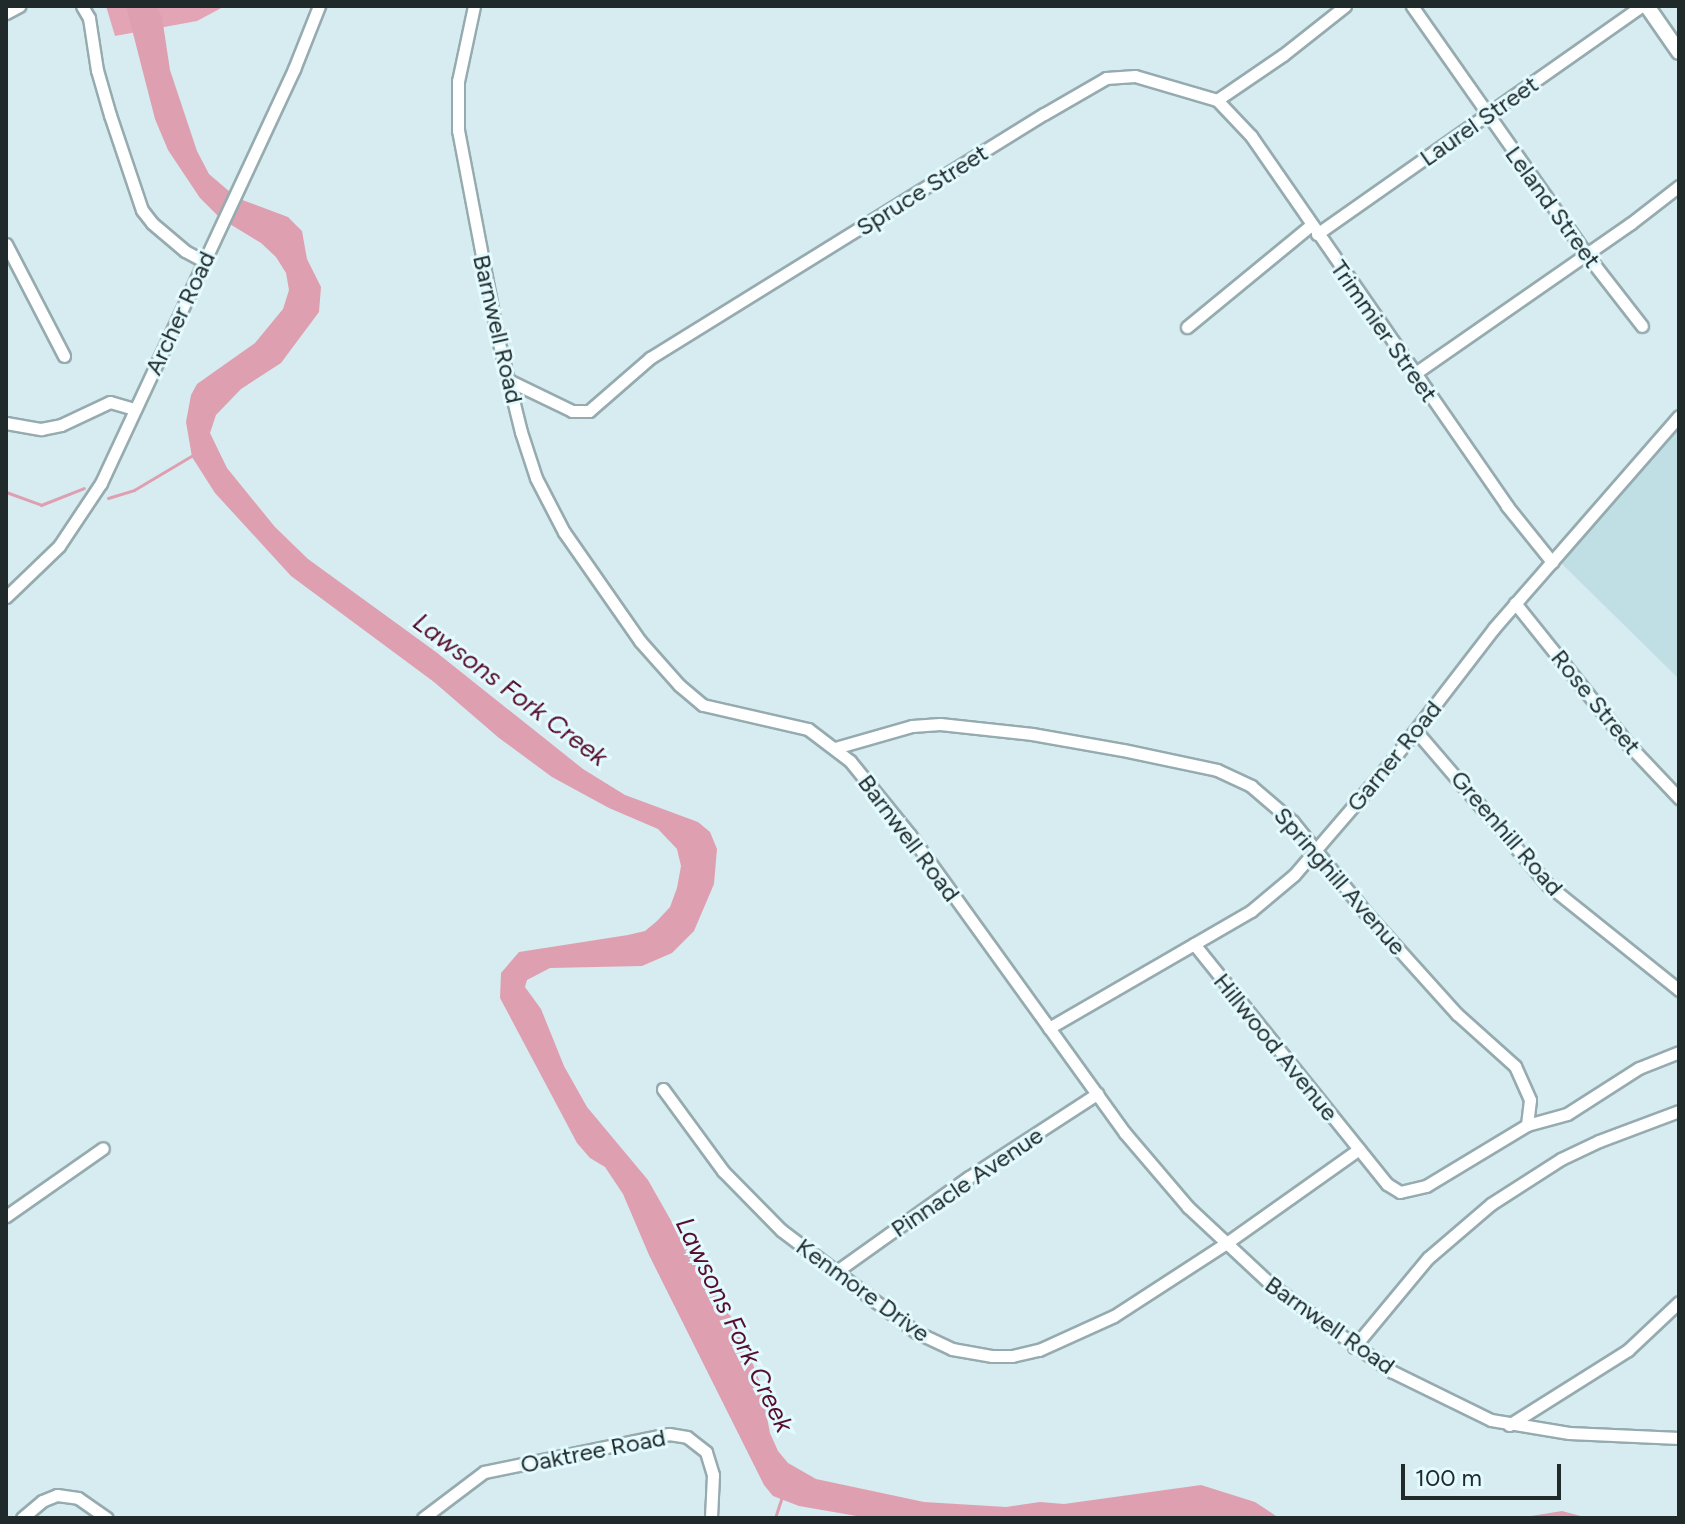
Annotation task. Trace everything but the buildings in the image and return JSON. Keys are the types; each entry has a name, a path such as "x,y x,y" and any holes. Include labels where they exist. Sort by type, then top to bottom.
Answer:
{"street":[{"path":"6,13 19,6"},
{"path":"82,6 89,18 97,70 110,115 142,210 174,242 204,261"},
{"name":"Archer Road","path":"6,597 42,565 74,527 101,483 319,6"},
{"name":"Barnwell Road","path":"474,6 460,67 458,130 508,380 528,455 546,500 613,605 679,685 714,709 792,723 835,748 885,802 1158,1173 1251,1269 1354,1347 1436,1395 1509,1425 1569,1433 1679,1438"},
{"path":"1217,100 1283,55 1345,6"},
{"name":"Leland Street","path":"1412,6 1586,254 1642,326"},
{"path":"1644,6 1679,52"},
{"name":"Laurel Street","path":"1187,327 1314,230 1488,115 1644,6"},
{"name":"Spruce Street","path":"508,380 572,411 589,411 650,358 1106,78 1135,76 1217,100"},
{"name":"Trimmier Street","path":"1217,100 1251,136 1521,526 1552,562"},
{"path":"1414,374 1679,186"},
{"path":"6,244 64,356"},
{"path":"6,423 41,429 61,425 110,402 135,409"},
{"name":"Garner Road","path":"1049,1028 1251,911 1316,851 1416,731 1515,603 1679,416"},
{"name":"Rose Street","path":"1515,603 1627,743 1679,798"},
{"name":"Springhill Avenue","path":"835,748 912,726 940,724 1077,741 1199,766 1234,777 1266,796 1457,1014 1515,1066 1527,1087 1527,1125"},
{"name":"Greenhill Road","path":"1416,731 1548,885 1679,990"},
{"name":"Hillwood Avenue","path":"1194,944 1387,1184 1408,1193 1448,1175 1527,1125"},
{"path":"1527,1125 1567,1114 1639,1068 1679,1052"},
{"name":"Kenmore Drive","path":"663,1089 723,1171 781,1230 899,1321 934,1341 972,1353 1012,1356 1090,1329 1225,1244 1359,1149"},
{"name":"Pinnacle Avenue","path":"837,1271 969,1177 1097,1094"},
{"path":"1354,1347 1428,1258 1491,1204 1526,1180 1599,1141 1679,1111"},
{"path":"6,1216 103,1148"},
{"path":"1509,1425 1628,1350 1679,1302"},
{"name":"Oaktree Road","path":"423,1518 484,1472 669,1434 687,1437 706,1452 713,1475 711,1518"},
{"path":"22,1518 42,1501 57,1495 78,1498 107,1518"}],"shaded area":[{"path":"106,6 225,6 197,21 115,36"},
{"path":"1679,427 1679,679 1561,563"}],"water":[{"name":"Lawsons Fork Creek","path":"126,6 156,6 162,17 170,70 197,151 209,174 237,198 288,217 302,231 307,259 321,287 319,312 281,363 241,389 216,415 210,433 227,468 275,527 308,559 436,652 583,769 625,795 698,822 710,832 717,849 714,884 694,931 672,953 642,966 550,968 527,980 525,987 541,1009 564,1066 587,1107 648,1180 699,1270 738,1327 760,1382 770,1433 778,1451 788,1463 816,1479 924,1502 1006,1507 1040,1502 1064,1504 1201,1485 1255,1502 1279,1518 868,1518 799,1506 773,1496 764,1485 649,1255 623,1194 605,1167 590,1158 577,1143 500,998 501,973 519,952 628,935 645,931 657,921 670,907 677,888 681,866 677,849 658,829 609,808 552,777 499,738 434,682 291,576 215,493 192,457 186,422 191,395 197,384 255,343 283,309 289,290 286,273 276,257 261,243 220,218 200,198 168,150 155,119"},
{"path":"1562,1511 1588,1518 1524,1518 1531,1516"}],"waterway":[{"path":"108,498 134,490 193,455"},
{"path":"6,492 41,505 84,488"},
{"path":"775,1518 781,1499"}]}
